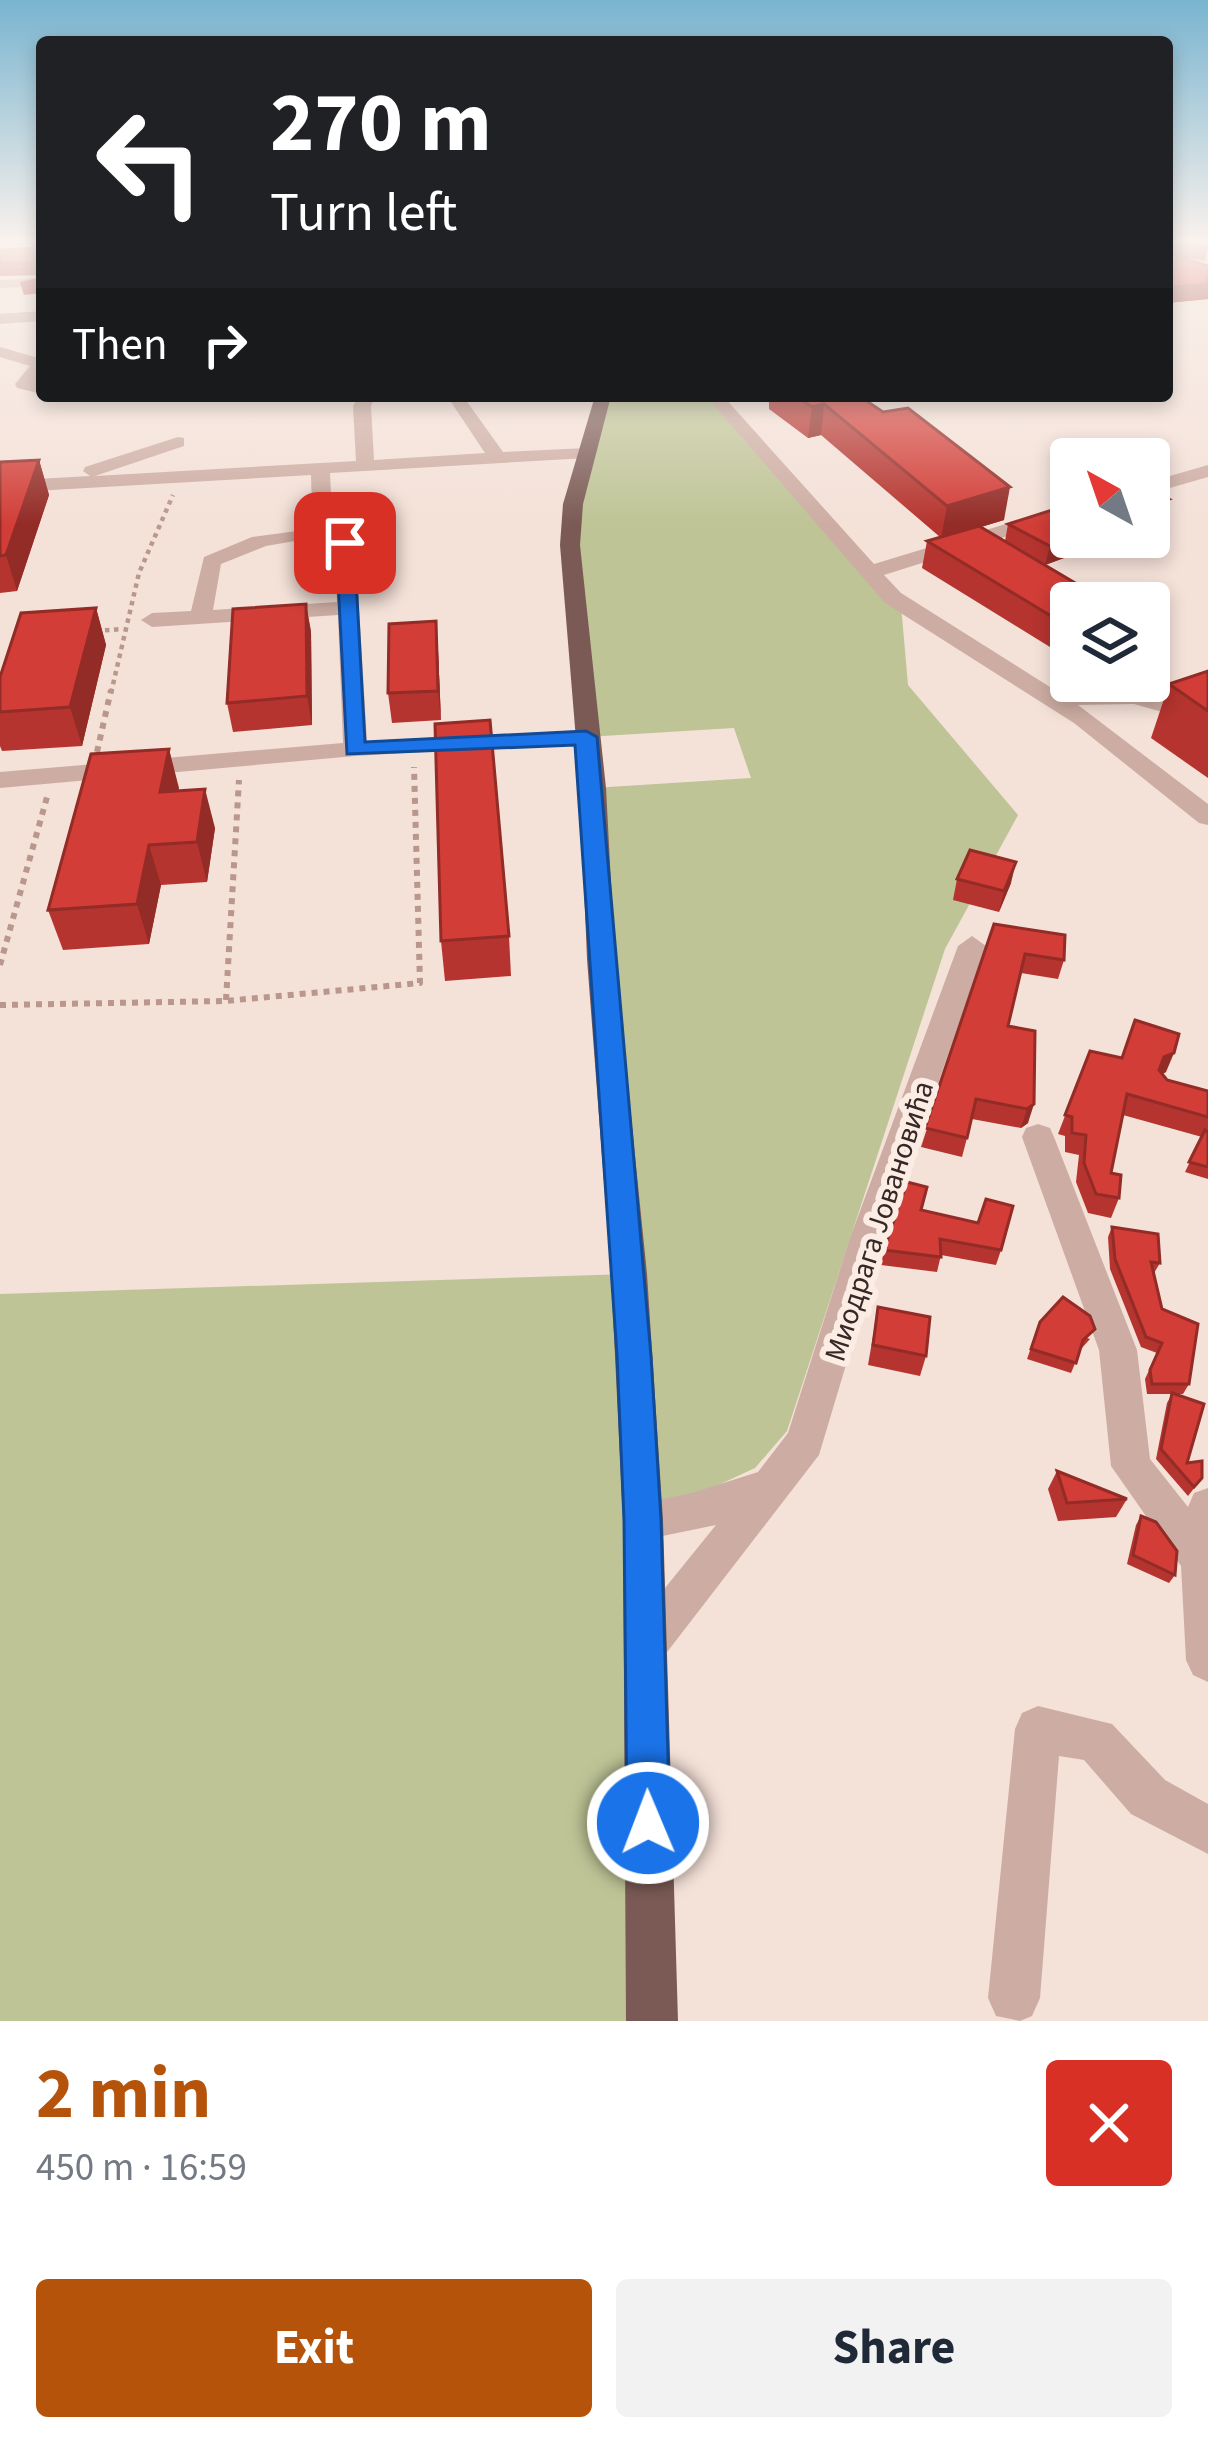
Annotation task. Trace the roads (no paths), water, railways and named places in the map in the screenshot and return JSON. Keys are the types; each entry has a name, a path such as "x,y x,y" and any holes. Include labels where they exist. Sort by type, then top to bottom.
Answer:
{"main road":[{"path":"601,402 570,531 629,1274 643,1520 652,2021"}],"street":[{"path":"0,348 33,340"},
{"path":"0,348 36,362"},
{"path":"36,371 23,384 36,387"},
{"path":"364,402 365,465"},
{"path":"459,402 496,457"},
{"path":"719,402 868,573 914,615 1050,696"},
{"path":"52,484 178,442"},
{"path":"0,487 587,453"},
{"path":"320,468 322,515"},
{"path":"1170,482 1208,471"},
{"path":"868,573 986,545 1050,519"},
{"path":"201,617 211,561 274,538 308,535 345,543 355,749"},
{"path":"152,620 349,608"},
{"path":"1059,702 1208,817"},
{"path":"1156,702 1208,718"},
{"path":"0,780 355,749 586,737"},
{"name":"Миодрага Јовановића","path":"646,1645 806,1442 867,1238 972,946"},
{"path":"1038,1137 1118,1350 1131,1466 1202,1559"},
{"path":"643,1520 692,1513 771,1486"},
{"path":"1208,1507 1202,1559 1208,1660"},
{"path":"1014,1998 1038,1729 1096,1740 1148,1797 1208,1831"}]}
